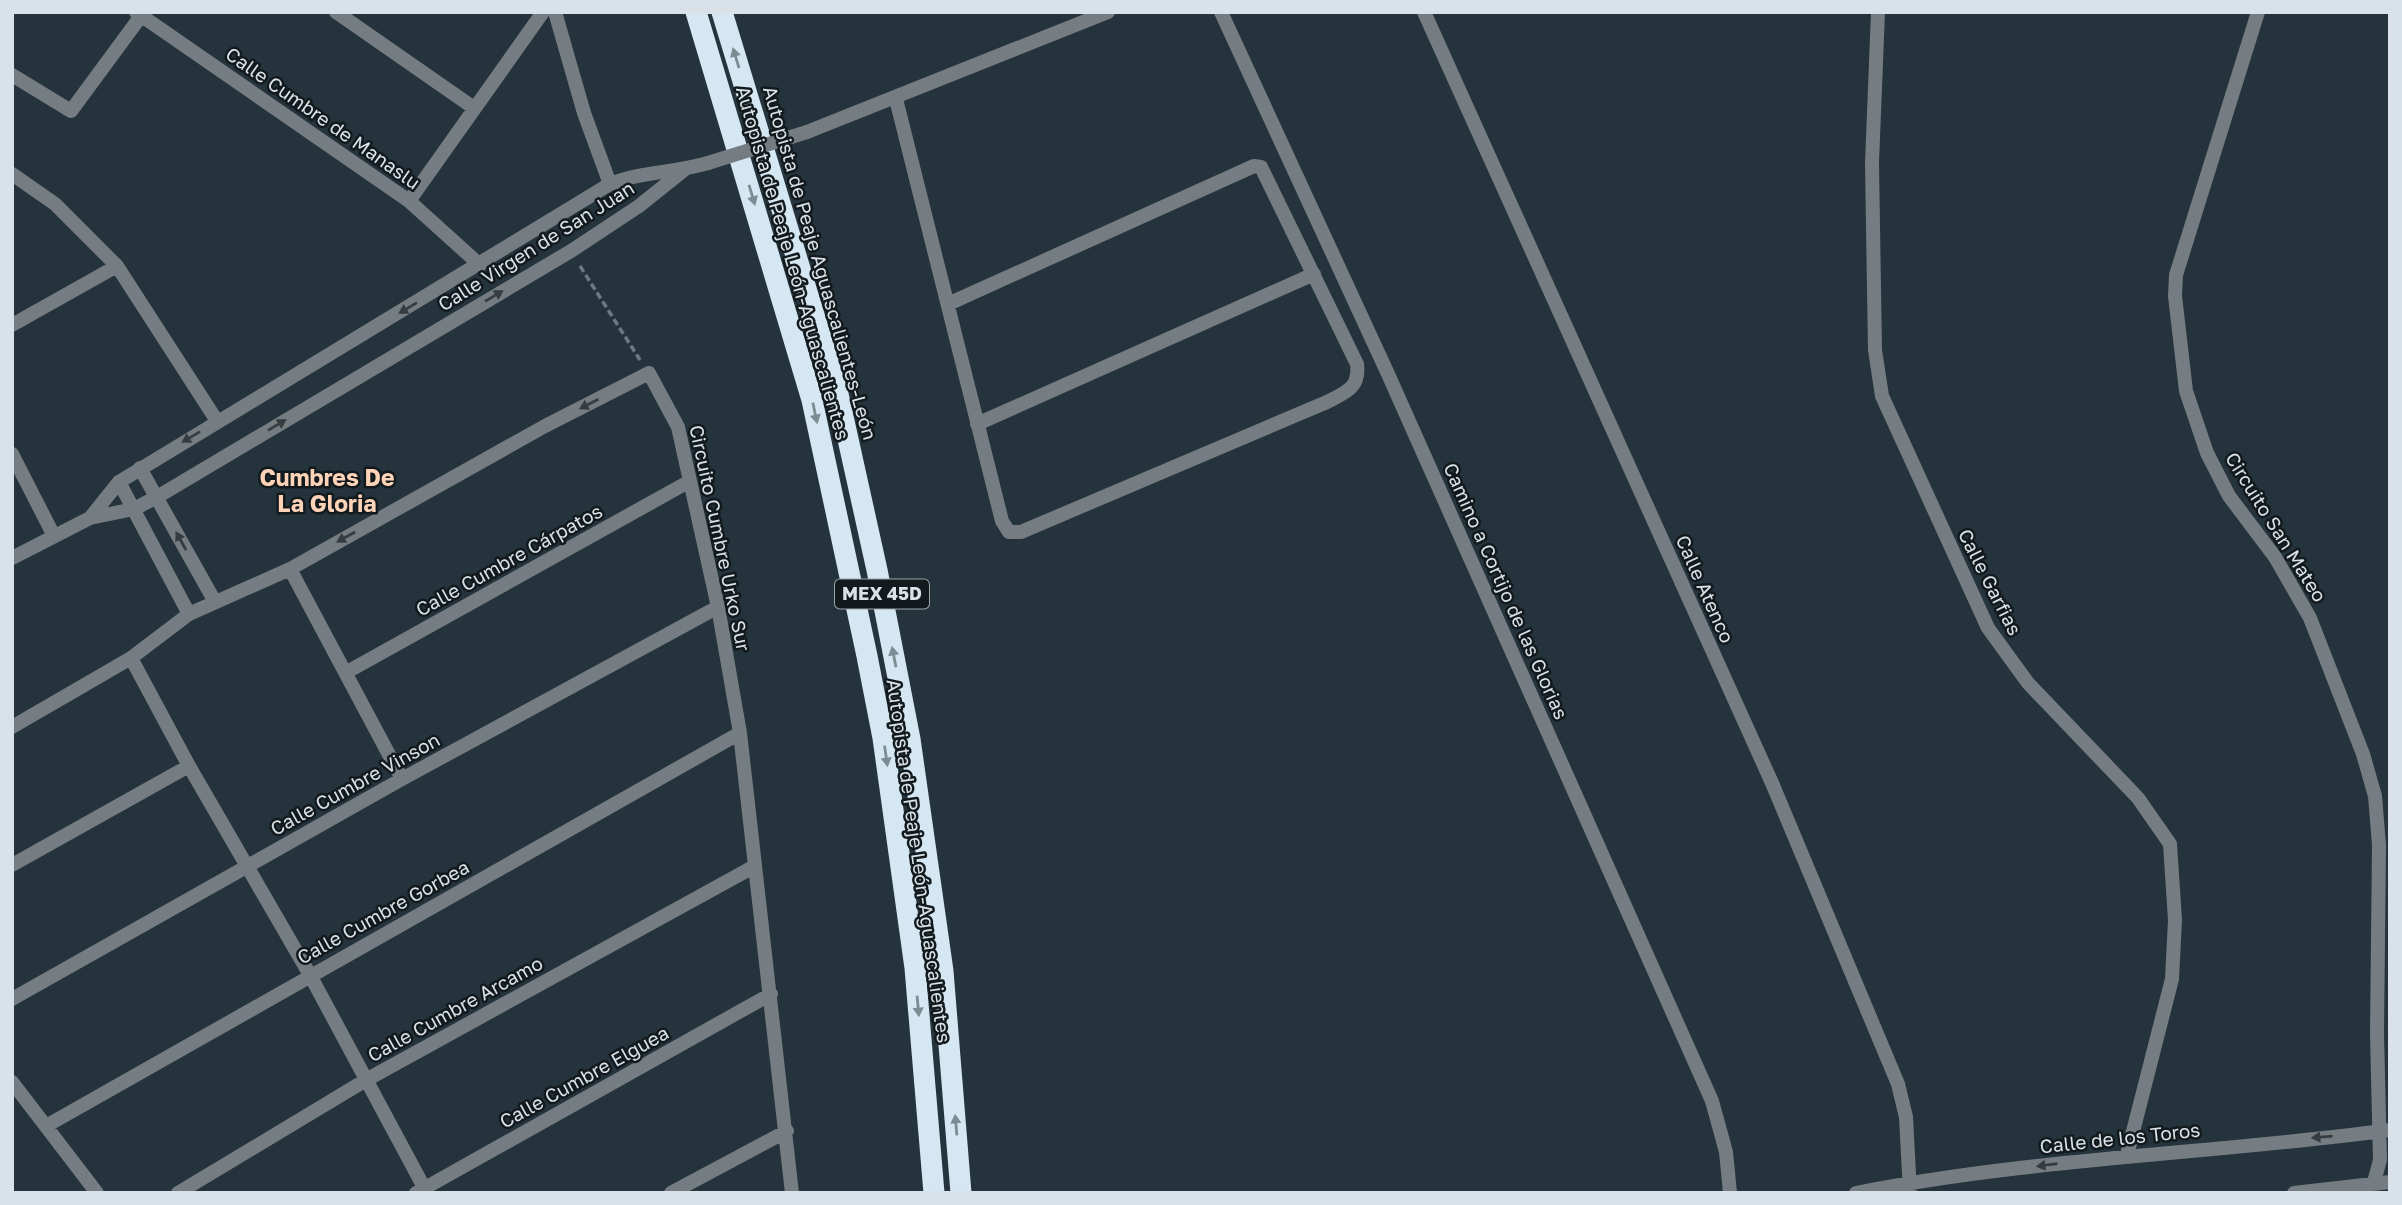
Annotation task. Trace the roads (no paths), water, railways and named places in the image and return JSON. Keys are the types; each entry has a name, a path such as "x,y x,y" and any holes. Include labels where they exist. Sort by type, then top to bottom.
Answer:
{"highway":[{"name":"Autopista de Peaje León-Aguascalientes","path":"696,12 812,400 867,656 883,738 915,968 934,1193"},
{"name":"Autopista de Peaje Aguascalientes-León","path":"722,12 838,394 877,570 910,738 943,971 961,1193"}],"street":[{"path":"337,12 474,108"},
{"path":"409,201 543,12"},
{"path":"555,12 584,113 610,184"},
{"path":"684,170 807,132 896,99 1108,12"},
{"name":"Camino a Cortijo de las Glorias","path":"1221,12 1388,374 1712,1101 1726,1152 1730,1193"},
{"name":"Calle Atenco","path":"1424,12 1772,783 1898,1084 1906,1118 1910,1188"},
{"name":"Calle Garfias","path":"1878,12 1872,163 1875,350 1882,396 1988,628 2028,683 2138,798 2170,844 2175,920 2172,979 2127,1155"},
{"name":"Circuito San Mateo","path":"2258,12 2176,275 2175,296 2186,391 2207,453 2229,496 2276,557 2309,618 2362,754 2375,796 2379,845 2384,1131 2373,1188"},
{"path":"12,75 71,111 138,14"},
{"name":"Calle Cumbre de Manaslu","path":"138,14 409,201 480,265"},
{"path":"896,99 1002,521 1009,532 1021,532 1327,402 1352,389 1359,377 1357,364 1266,171 1254,166 948,303"},
{"name":"Calle Virgen de San Juan","path":"90,518 119,482 140,468 610,184 644,173 684,170"},
{"name":"Calle Virgen de San Juan","path":"12,558 90,518 134,509 156,497 571,251 639,206 684,170"},
{"path":"12,174 55,204 117,266 217,421"},
{"path":"12,325 117,266"},
{"path":"977,424 1314,274"},
{"name":"Circuito Cumbre Urko Sur","path":"290,569 545,426 649,373 678,427 718,607 740,733 787,1130 792,1193"},
{"path":"12,454 54,536"},
{"path":"140,468 214,600"},
{"name":"Calle Cumbre Cárpatos","path":"347,672 690,481"},
{"path":"119,482 189,614"},
{"path":"12,727 131,658 189,614 214,600 290,569 402,779"},
{"name":"Calle Cumbre Vinson","path":"12,999 402,779 718,607"},
{"path":"131,658 188,766 310,975 423,1191"},
{"name":"Calle Cumbre Gorbea","path":"46,1126 740,733"},
{"path":"12,865 188,766"},
{"name":"Calle Cumbre Arcamo","path":"178,1193 366,1080 755,866"},
{"name":"Calle Cumbre Elguea","path":"423,1191 771,994"},
{"path":"12,1082 97,1193"},
{"path":"671,1193 787,1130"},
{"name":"Calle de los Toros","path":"1856,1193 1910,1188 2127,1155 2384,1131"},
{"path":"2294,1193 2373,1188 2390,1182"}],"district":[{"name":"Cumbres De La Gloria","path":"327,491"}]}
